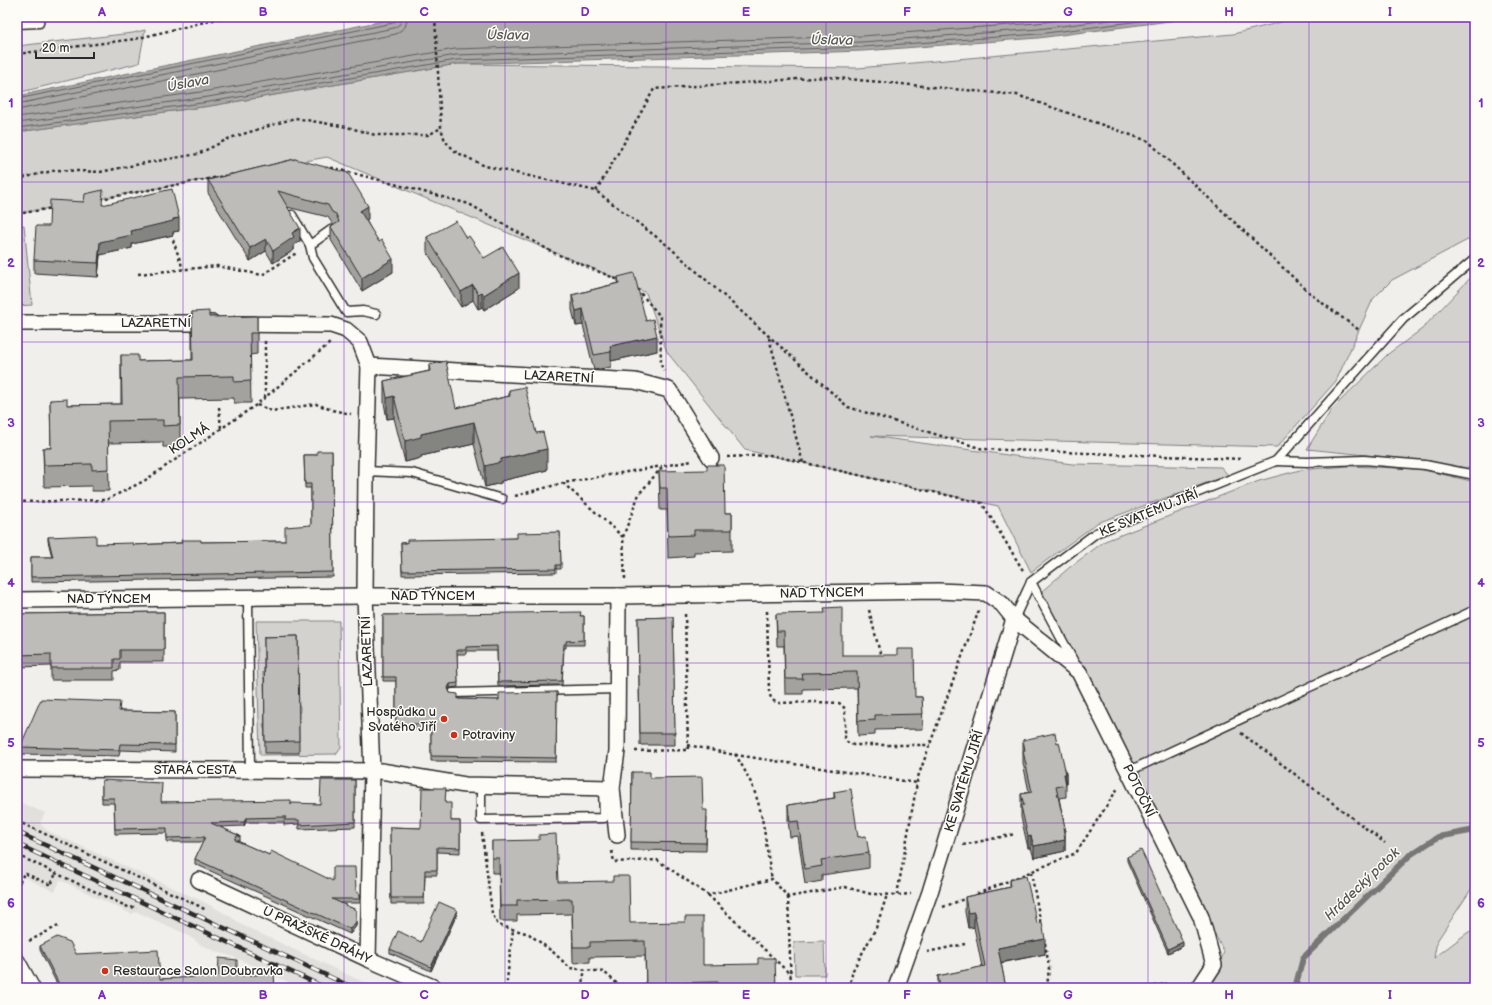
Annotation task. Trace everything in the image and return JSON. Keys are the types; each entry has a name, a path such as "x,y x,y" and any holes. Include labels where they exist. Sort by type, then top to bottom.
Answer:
{"street":[{"name":"LAZARETNÍ","path":"17,323 331,325 346,330 360,342 369,366 365,596 372,772 368,959"},
{"name":"LAZARETNÍ","path":"369,366 635,381 670,390"},
{"path":"670,390 711,458"},
{"name":"NAD TÝNCEM","path":"17,600 365,596 618,596 938,591 986,593"},
{"path":"986,593 1002,604 1014,619"},
{"path":"618,596 617,751 608,788 618,835"},
{"name":"POTOČNÍ","path":"1014,619 1080,672 1201,917 1214,965 1199,988"},
{"name":"KE SVATÉMU JIŘÍ","path":"896,988 930,892 1014,619"},
{"name":"STARÁ CESTA","path":"17,769 382,771 465,785 608,788"},
{"name":"U PRAŽSKÉ DRÁHY","path":"199,880 368,959 435,988"},
{"path":"17,961 32,988"}],"lane":[{"path":"17,24 39,23 40,17"},
{"path":"292,215 310,244 313,258 346,312 364,311 376,314"},
{"path":"310,244 331,230"},
{"name":"KE SVATÉMU JIŘÍ","path":"1014,619 1030,582 1096,533 1276,461 1403,319 1475,259"},
{"path":"1276,461 1307,462 1364,460 1424,465 1475,475"},
{"path":"366,471 412,473 502,499"},
{"path":"1030,582 1080,672"},
{"path":"248,598 250,770"},
{"path":"1129,771 1475,610"},
{"path":"453,693 618,689"},
{"path":"482,785 481,820 604,818 608,788"}],"path":[{"path":"17,54 135,39 225,17"},
{"path":"435,17 441,128 445,141 456,152 484,166 596,191 667,245 848,407 983,449 1247,459"},
{"path":"596,191 654,89 827,77 1017,95 1148,141 1313,296 1359,330"},
{"path":"17,179 57,170 100,172 198,154 230,138 295,118 347,127 376,135 428,135 441,128"},
{"path":"320,168 334,168 469,204 552,252 628,284"},
{"path":"96,200 237,173"},
{"path":"17,214 56,207"},
{"path":"173,240 183,269"},
{"path":"138,274 217,266 262,275 310,244"},
{"path":"635,287 660,316 661,365 668,380 670,390"},
{"path":"265,324 266,398"},
{"name":"KOLMÁ","path":"17,502 106,500 144,481 266,398 346,330"},
{"path":"769,337 803,463"},
{"path":"256,405 272,411 316,404 332,410 358,415"},
{"path":"219,407 221,429"},
{"path":"502,499 563,482 711,458 770,455 982,503 1030,582"},
{"path":"626,581 623,537 639,494 663,466"},
{"path":"563,482 623,537"},
{"path":"897,895 917,783 986,593"},
{"path":"869,609 882,660"},
{"path":"767,610 769,691 773,701 778,703 839,703 845,710 845,738 847,742 853,745 930,745"},
{"path":"617,751 688,750 685,615"},
{"path":"1230,724 1384,843"},
{"path":"688,745 734,754 917,783"},
{"path":"734,754 748,776 756,794 761,814 767,858 772,879 788,897 791,988"},
{"path":"921,915 958,902 1076,853 1129,771"},
{"path":"481,820 492,913 498,925 529,934 570,968 604,972 622,988"},
{"path":"17,821 206,910"},
{"path":"943,849 1015,834"},
{"path":"618,835 608,840 614,862 657,860 708,895 791,975"},
{"path":"17,855 130,908 137,908"},
{"path":"1031,872 1042,930"},
{"path":"17,888 24,873 50,885 56,873"},
{"path":"708,895 772,879"},
{"path":"788,897 845,887 871,894 887,895 930,892"},
{"path":"849,988 853,970 876,928 887,895"},
{"path":"29,940 58,926"},
{"path":"506,988 513,930"},
{"path":"1044,938 1049,967 1047,988"},
{"path":"907,956 966,944"},
{"path":"581,988 585,970"}],"shaded area":[{"path":"1302,17 1475,17 1475,236 1392,280 1373,299 1336,381 1277,447 871,436 1072,464 1221,467 1228,475 1097,523 1031,572 998,506 745,450 667,352 646,293 625,282 327,157 17,214 17,132 210,106 457,64 858,68 1233,34"},
{"path":"145,30 139,63 17,93 17,46 133,33"},
{"path":"24,225 32,305 17,306 17,226"},
{"path":"1475,273 1475,470 1406,459 1307,449 1332,409 1388,354 1422,329"},
{"path":"1348,466 1420,469 1475,482 1475,888 1472,888 1437,941 1434,958 1467,933 1475,929 1475,988 1210,988 1224,952 1041,592 1070,567 1105,541 1259,481 1300,470"},
{"path":"256,621 339,621 341,747 336,754 260,755","holes":["264,649 300,706 300,712 265,730 264,729"]},
{"path":"17,801 45,813 40,823 46,830 206,903 244,926 363,982 384,988 301,988 234,957 201,945 186,934 137,912 131,914 60,880 55,892 17,874"},
{"path":"824,941 825,975 795,975 794,942"}],"water":[{"name":"Úslava","path":"402,17 1201,17 1038,38 863,51 457,64 210,106 17,132 17,96"}],"building":[{"path":"295,159 348,173 368,206 360,211 379,242 382,240 393,259 362,278 331,227 339,222 336,214 332,212 328,205 278,191 300,228 292,233 294,237 273,251 266,239 250,248 208,180"},
{"path":"172,189 179,218 173,219 173,221 131,231 132,235 100,242 98,263 34,260 36,226 49,226 50,200 84,202 85,194 103,190 102,205"},
{"path":"456,221 466,238 469,236 484,258 503,247 519,273 484,295 482,292 478,294 473,285 461,292 427,237"},
{"path":"634,273 646,321 653,319 657,336 610,346 611,352 594,355 583,309 576,311 572,295 619,283 618,277"},
{"path":"209,311 209,317 257,316 257,333 250,333 251,381 234,382 234,376 179,377 180,425 163,426 163,420 108,421 109,469 92,470 92,464 44,465 43,448 51,448 50,400 67,399 67,405 122,404 121,355 138,355 138,361 193,360 192,312"},
{"path":"446,361 456,408 510,396 509,390 525,387 536,433 543,432 547,449 501,459 501,462 485,466 474,422 421,434 421,437 405,441 394,396 387,398 384,381 430,371 429,365"},
{"path":"317,451 332,451 333,572 31,577 31,557 53,557 48,537 96,535 96,544 133,543 133,545 182,543 181,540 201,540 201,542 285,541 285,527 311,525 311,484 305,484 304,455 317,455"},
{"path":"707,465 724,465 725,513 732,513 732,530 694,530 694,535 668,536 667,488 660,488 659,471 707,470"},
{"path":"560,532 561,565 556,565 556,569 402,571 401,543 407,543 407,540 517,538 517,533"},
{"path":"842,607 842,655 897,655 897,649 914,649 915,697 922,697 923,714 875,715 875,720 858,721 857,672 802,673 803,679 785,679 784,631 777,631 776,614 825,613 824,608"},
{"path":"164,612 164,650 120,650 120,659 114,659 114,668 51,668 51,654 17,655 17,614"},
{"path":"581,612 580,616 584,616 584,640 566,641 566,644 564,644 562,681 498,682 497,646 466,647 466,650 457,650 458,683 450,684 448,688 450,693 458,694 458,699 499,700 499,693 557,692 556,758 431,756 431,724 396,724 396,677 383,677 383,615"},
{"path":"673,617 675,733 640,733 638,618"},
{"path":"298,636 299,741 265,742 264,637"},
{"path":"41,699 120,702 119,711 175,712 175,745 120,744 119,750 20,747"},
{"path":"1055,733 1057,743 1059,742 1066,774 1064,774 1066,785 1056,787 1065,828 1063,828 1065,840 1034,846 1031,836 1028,837 1021,806 1024,805 1021,794 1032,792 1023,751 1025,750 1023,740"},
{"path":"632,772 650,772 650,778 702,777 703,810 707,810 706,843 631,842"},
{"path":"102,780 162,783 161,802 291,800 291,805 292,803 320,804 321,780 355,780 355,822 299,825 299,820 284,820 286,817 246,818 244,822 211,823 240,836 237,836 235,840 269,855 271,851 333,881 333,867 355,867 356,891 360,894 360,899 332,899 356,910 356,922 350,929 195,859 205,837 167,838 167,828 115,829 114,798 102,798"},
{"path":"422,788 446,788 445,803 451,803 451,821 460,821 460,848 437,847 437,870 425,870 424,898 391,898 390,827 421,828"},
{"path":"851,789 858,837 866,836 869,853 821,860 822,866 805,869 798,821 790,822 788,805 835,798 834,792"},
{"path":"556,834 558,882 613,881 613,876 629,876 630,923 685,922 685,917 703,917 703,965 758,964 758,958 775,958 776,988 718,988 718,982 663,983 663,988 646,988 645,941 590,942 590,947 573,947 572,899 517,900 517,906 500,906 499,858 492,858 492,841 539,840 539,835"},
{"path":"1141,850 1183,942 1168,949 1127,857"},
{"path":"1026,876 1037,923 1042,922 1045,939 998,948 1006,988 940,988 938,976 985,966 974,912 968,913 965,897 1011,887 1010,880"},
{"path":"439,902 457,910 431,967 390,949 398,931 421,942"},
{"path":"57,937 70,942 76,954 158,950 160,979 218,976 219,958 237,960 237,976 274,974 275,988 61,988 40,946"},
{"path":"1167,983 1168,988 1142,988"}],"waterway":[{"name":"Hrádecký potok","path":"1295,988 1303,958 1410,855 1438,837 1475,830"}],"railway":[{"path":"17,832 354,988"},
{"path":"17,844 326,988"}],"place":[{"name":"Hospůdka u Svatého Jiří","path":"444,719"},
{"name":"Potraviny","path":"454,735"},
{"name":"Restaurace Salon Doubravka","path":"105,971"}]}
